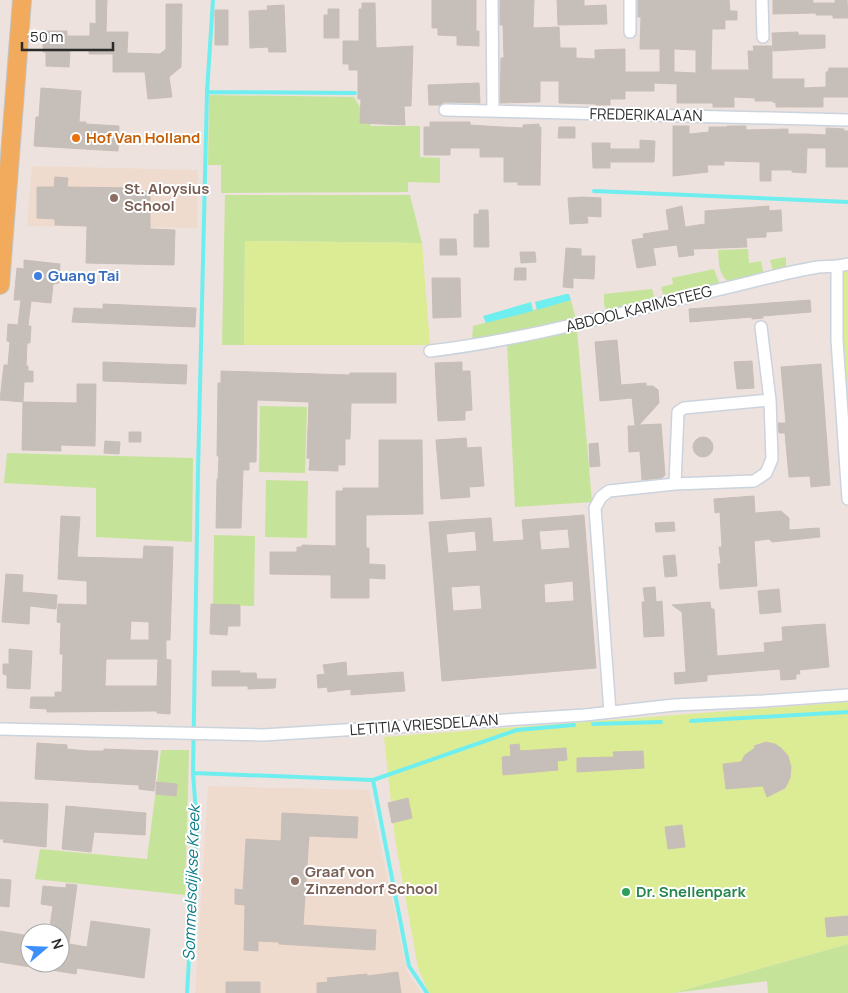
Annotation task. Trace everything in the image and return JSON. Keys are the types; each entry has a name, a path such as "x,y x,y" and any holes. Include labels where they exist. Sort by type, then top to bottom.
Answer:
{"main road":[{"path":"0,285 22,0"}],"street":[{"path":"492,0 493,111"},
{"path":"630,0 630,32"},
{"path":"762,0 763,37"},
{"name":"FREDERIKALAAN","path":"445,110 848,120"},
{"path":"843,265 837,340 848,499"},
{"name":"ABDOOL KARIMSTEEG","path":"430,351 481,345 576,325 819,267 843,265"},
{"path":"610,712 595,508 601,497 609,491 675,484 754,481 766,473 772,459 770,400 761,327"},
{"path":"675,484 678,412 684,408 770,400"},
{"name":"LETITIA VRIESDELAAN","path":"0,729 181,734 282,734 425,726 610,712 674,705 848,695"}],"shaded area":[{"name":"St. Aloysius School","path":"32,166 198,170 197,228 27,226"},
{"name":"Graaf von Zinzendorf School","path":"208,786 369,790 407,971 421,993 195,993"}],"green space":[{"path":"209,95 354,97 371,126 420,126 420,157 440,158 440,183 408,182 408,192 221,193 221,165 208,165"},
{"path":"225,195 410,195 422,243 245,241 244,345 222,345"},
{"path":"245,241 422,243 430,345 244,345"},
{"path":"748,249 749,263 761,261 764,276 729,282 721,272 718,250"},
{"path":"786,257 786,271 774,274 770,260"},
{"path":"848,266 848,485 839,348 843,268"},
{"path":"714,269 720,285 665,300 661,287 673,284 672,278"},
{"path":"652,289 656,302 611,313 606,311 604,294"},
{"path":"571,300 576,320 472,340 473,326"},
{"path":"577,330 592,502 515,507 507,344"},
{"path":"260,406 307,407 305,473 259,472"},
{"path":"7,453 193,458 192,542 96,537 96,488 4,483"},
{"path":"266,480 308,481 307,538 265,537"},
{"path":"214,535 255,536 254,606 213,605"},
{"name":"Dr. Snellenpark","path":"848,702 848,944 673,993 429,993 418,968 395,839 384,737"},
{"path":"161,750 189,750 185,895 35,879 40,849 147,859"},
{"path":"848,944 848,993 768,993 767,981 673,993"}],"water":[{"path":"569,294 571,300 537,310 535,302"},
{"path":"531,302 533,311 486,323 483,316"}],"building":[{"path":"96,0 107,0 106,32 128,32 127,53 160,54 166,49 166,4 182,4 181,67 169,77 172,97 148,99 145,72 113,72 113,54 89,54 89,50 70,50 69,67 46,66 46,52 43,52 43,31 67,31 67,36 90,36 90,23 96,24"},
{"path":"432,0 476,0 476,31 479,31 479,46 457,45 457,36 438,35 438,28 432,28"},
{"path":"500,0 534,0 533,28 559,27 560,48 576,48 576,58 595,59 595,50 625,49 625,72 660,72 660,49 640,49 641,17 638,17 638,0 729,0 730,11 737,11 737,20 725,20 725,29 712,29 711,70 749,70 748,51 754,51 753,46 772,46 772,79 804,79 804,88 826,87 826,72 828,72 829,68 848,68 848,97 823,97 823,107 776,107 776,103 773,101 755,101 755,98 734,97 734,107 713,107 713,103 677,103 677,84 654,83 654,91 625,91 625,99 610,99 610,105 596,105 559,103 559,81 540,81 540,102 500,103 501,58 504,58 503,25 500,25","holes":["674,49 696,50 696,73 674,72"]},
{"path":"557,0 584,0 584,6 606,5 607,24 558,25"},
{"path":"773,0 813,0 813,3 835,3 835,0 847,0 848,18 833,18 833,15 816,15 816,13 773,14"},
{"path":"362,3 375,3 376,48 413,46 411,106 404,106 405,125 360,123 361,99 358,99 358,70 349,70 349,64 343,64 343,41 359,41 359,9 362,9"},
{"path":"284,5 286,52 269,52 268,47 250,48 249,11 268,10 267,6"},
{"path":"328,9 339,9 339,38 324,38 324,15 328,15"},
{"path":"215,10 228,10 228,45 215,45"},
{"path":"798,32 798,35 825,35 825,48 773,51 772,33"},
{"path":"479,83 480,103 445,102 440,105 429,105 428,85"},
{"name":"Hof Van Holland","path":"41,88 81,91 79,122 119,126 118,151 34,146"},
{"path":"430,122 470,122 470,125 523,128 523,125 539,124 539,127 541,127 540,185 518,185 518,182 504,182 504,157 480,157 480,148 450,148 450,155 424,155 424,127 430,127"},
{"path":"673,126 689,126 689,134 709,132 709,127 727,126 746,126 746,130 788,129 788,134 826,135 826,128 844,129 844,131 848,131 848,167 826,167 826,148 807,148 806,173 792,172 792,170 771,170 771,181 760,181 760,162 724,161 724,165 707,165 708,172 673,176"},
{"path":"559,127 575,127 575,138 558,138"},
{"path":"640,140 655,141 654,162 610,162 610,168 593,168 592,143 610,143 610,149 640,149"},
{"path":"55,177 68,178 67,187 136,188 135,191 150,191 150,229 175,230 174,265 86,263 87,226 55,225 55,219 37,218 37,187 54,187"},
{"path":"568,198 601,198 601,217 587,216 588,223 570,224"},
{"path":"682,206 685,227 705,224 705,211 769,206 769,211 781,210 782,231 766,232 766,237 746,238 747,247 693,249 694,255 679,257 677,245 653,248 656,265 637,268 632,240 644,238 643,234 669,230 666,210"},
{"path":"479,210 488,210 489,247 474,247 474,214 479,214"},
{"path":"440,239 456,239 457,255 440,255"},
{"path":"566,248 581,249 581,256 595,256 594,279 573,278 573,288 563,287"},
{"path":"520,252 535,252 536,262 521,263"},
{"path":"24,260 60,264 59,283 53,284 51,303 31,301 28,326 31,326 30,343 27,343 26,366 28,366 28,371 33,371 33,382 24,382 23,402 0,400 4,365 8,365 10,342 7,341 8,324 18,325 21,300 14,300 17,268 24,269"},
{"path":"515,268 526,268 526,280 514,280"},
{"path":"432,278 460,278 461,317 433,318"},
{"path":"810,300 811,312 763,316 763,318 752,319 752,317 690,322 689,309"},
{"path":"103,304 196,308 195,327 72,322 74,308 103,309"},
{"path":"617,340 621,385 646,383 646,386 653,386 658,390 659,403 639,425 661,424 665,475 662,478 642,480 640,451 629,452 628,426 635,426 632,398 600,401 595,342"},
{"path":"752,361 754,388 737,389 734,362"},
{"path":"103,362 187,365 186,384 103,381"},
{"path":"462,362 462,371 470,371 472,410 465,411 465,420 438,421 435,363"},
{"path":"821,364 830,485 811,487 810,476 789,477 785,433 779,433 778,423 786,423 781,367"},
{"path":"221,371 350,375 350,373 396,373 396,403 351,403 350,439 345,439 345,465 338,465 338,471 309,470 310,459 307,458 309,402 257,400 256,462 249,462 249,470 243,470 241,528 216,528 219,456 217,456 218,383 221,383"},
{"path":"77,384 96,384 95,446 61,445 61,451 22,450 23,402 77,403"},
{"path":"129,432 141,432 141,442 129,442"},
{"path":"703,437 710,440 713,447 710,454 703,457 696,454 693,447 696,440"},
{"path":"466,438 467,448 481,447 484,486 469,487 470,497 441,499 436,440"},
{"path":"379,440 422,440 423,514 366,515 366,548 369,548 369,564 385,565 385,579 369,578 369,598 331,598 331,575 270,574 270,552 297,552 297,547 302,547 302,545 336,546 336,491 343,491 343,488 379,488"},
{"path":"105,441 120,442 119,454 104,453"},
{"path":"598,443 600,466 590,467 589,444"},
{"path":"754,496 755,513 781,511 789,518 789,530 819,528 820,537 772,542 769,539 754,541 757,586 720,589 718,564 721,564 719,547 722,547 720,512 715,513 714,499"},
{"path":"584,515 596,668 442,681 429,522 491,518 493,542 524,540 522,520","holes":["568,529 570,548 541,550 539,531","475,531 477,551 448,553 446,534","573,581 574,601 545,603 544,584","480,585 482,609 453,611 451,587"]},
{"path":"61,516 80,517 77,557 143,559 144,546 173,547 170,640 166,640 166,659 171,660 170,714 157,713 157,711 47,712 47,709 30,708 31,697 55,697 55,692 62,692 63,654 60,654 61,623 57,622 58,604 87,605 87,581 58,579","holes":["131,621 149,622 149,640 130,640","106,659 158,659 157,686 105,686"]},
{"path":"674,522 675,531 656,532 655,523"},
{"path":"675,555 677,576 665,577 663,556"},
{"path":"6,574 23,575 22,592 57,595 56,609 30,606 29,624 2,622"},
{"path":"655,587 656,602 662,601 664,636 644,637 642,602 645,602 643,588"},
{"path":"779,589 781,612 760,614 758,591"},
{"path":"710,602 711,609 714,609 717,656 765,652 764,643 783,641 782,627 825,624 829,667 799,670 800,674 796,674 796,679 781,680 780,669 707,675 707,681 675,684 674,673 686,672 682,612 672,605"},
{"path":"211,604 240,605 240,626 228,626 227,635 210,634"},
{"path":"9,649 32,651 30,689 7,688 7,675 3,674 3,664 9,664"},
{"path":"346,662 347,676 403,672 405,691 351,695 351,689 328,692 327,687 318,688 317,675 325,674 323,665"},
{"path":"212,671 256,673 257,679 276,679 275,688 248,689 248,686 212,686"},
{"path":"766,742 775,744 788,756 791,767 790,778 785,788 767,797 763,786 726,789 723,764 741,762 745,755 755,748 754,746"},
{"path":"37,743 67,745 67,749 88,751 104,751 104,749 158,751 154,791 139,789 139,785 35,779"},
{"path":"519,744 520,751 566,748 567,760 557,761 558,770 503,775 502,757 511,756 510,745"},
{"path":"643,751 644,768 577,772 577,758 614,757 613,752"},
{"path":"156,782 177,784 176,796 156,794"},
{"path":"408,798 412,818 392,823 388,803"},
{"path":"0,802 48,804 46,847 3,842 4,839 0,839"},
{"path":"66,806 146,813 145,835 94,832 91,852 62,849"},
{"path":"282,813 358,817 357,838 309,836 303,925 376,930 375,950 258,941 258,951 244,950 245,905 235,904 235,889 243,890 246,839 281,841"},
{"path":"682,825 685,847 668,849 665,827"},
{"path":"0,879 11,880 9,907 0,906"},
{"path":"66,884 77,885 70,937 70,923 50,923 53,906 41,904 43,886 66,888"},
{"path":"848,916 848,935 827,937 825,918"},
{"path":"91,921 150,929 144,978 77,968 76,974 70,973 70,944 87,947"},
{"path":"0,931 20,934 20,965 0,962"},
{"path":"398,972 401,993 317,993 317,983 328,982 327,978"},
{"path":"226,982 260,982 260,993 226,993"}],"waterway":[{"name":"Sommelsdijkse Kreek","path":"187,993 197,826 193,773 198,471 207,92 213,0"},
{"path":"207,92 355,93"},
{"path":"594,191 848,202"},
{"path":"691,721 848,712"},
{"path":"593,724 661,722"},
{"path":"193,773 373,780 517,730 574,725"},
{"path":"373,780 409,966 427,993"}],"place":[{"name":"Hof Van Holland","path":"76,138"},
{"name":"St. Aloysius School","path":"114,198"},
{"name":"Guang Tai","path":"38,276"},
{"name":"Graaf von Zinzendorf School","path":"295,881"},
{"name":"Dr. Snellenpark","path":"626,892"}]}
